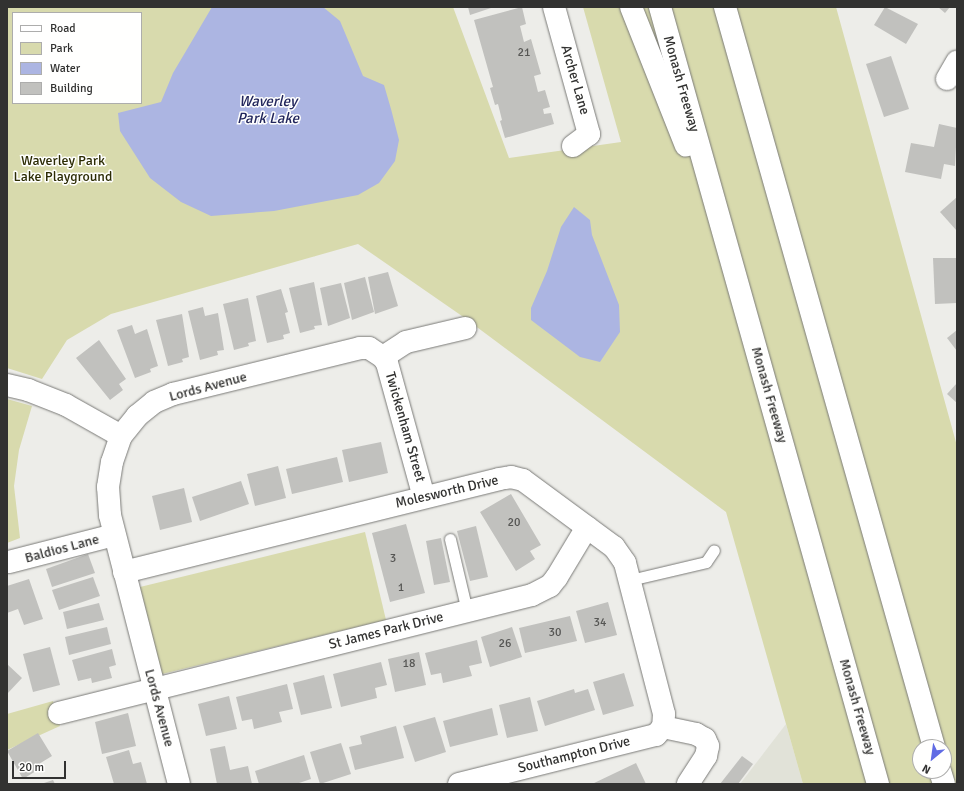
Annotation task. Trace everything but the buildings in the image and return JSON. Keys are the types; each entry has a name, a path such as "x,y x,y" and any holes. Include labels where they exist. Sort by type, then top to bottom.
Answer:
{"main road":[{"name":"Archer Lane","path":"554,7 590,134 573,146"},
{"path":"631,7 729,253"},
{"name":"Monash Freeway","path":"660,7 878,784"},
{"path":"725,7 932,739"},
{"path":"383,357 406,342 465,328"},
{"name":"Lords Avenue","path":"179,784 114,535 108,487 112,462 121,436 137,416 154,402 173,394 360,348 369,348 383,357"},
{"name":"Twickenham Street","path":"383,357 387,364 424,498"},
{"path":"7,385 28,390 66,405 121,436"},
{"name":"Molesworth Drive","path":"124,572 511,477 534,486 614,546 625,562 664,714 663,727"},
{"name":"St James Park Drive","path":"60,713 532,595 550,586 587,527"},
{"name":"Baldios Lane","path":"9,562 114,535"},
{"path":"663,727 696,734 706,742 706,756 688,784"},
{"name":"Southampton Drive","path":"458,784 656,735 663,727"}],"lane":[{"path":"450,539 467,611"},
{"path":"630,580 706,562 714,550"}],"shaded area":[{"path":"786,724 803,784 740,784"}],"green space":[{"name":"Waverley Park Lake Playground","path":"7,7 453,7 509,158 621,142 583,7 836,7 957,446 957,784 803,784 726,512 462,316 358,244 111,314 67,340 42,379 7,368"},
{"path":"7,399 32,406 19,450 14,486 20,538 7,543"},
{"path":"365,532 386,620 162,674 140,587"},
{"path":"53,701 60,726 7,750 7,714"}],"water":[{"name":"Waverley Park Lake","path":"212,7 323,7 340,21 363,76 384,85 399,140 395,161 379,183 358,195 274,211 211,216 181,202 150,178 120,131 118,113 161,102 173,73"},
{"path":"574,207 590,220 592,235 619,305 620,332 600,362 580,357 531,320 531,308 547,271 561,227"}]}
